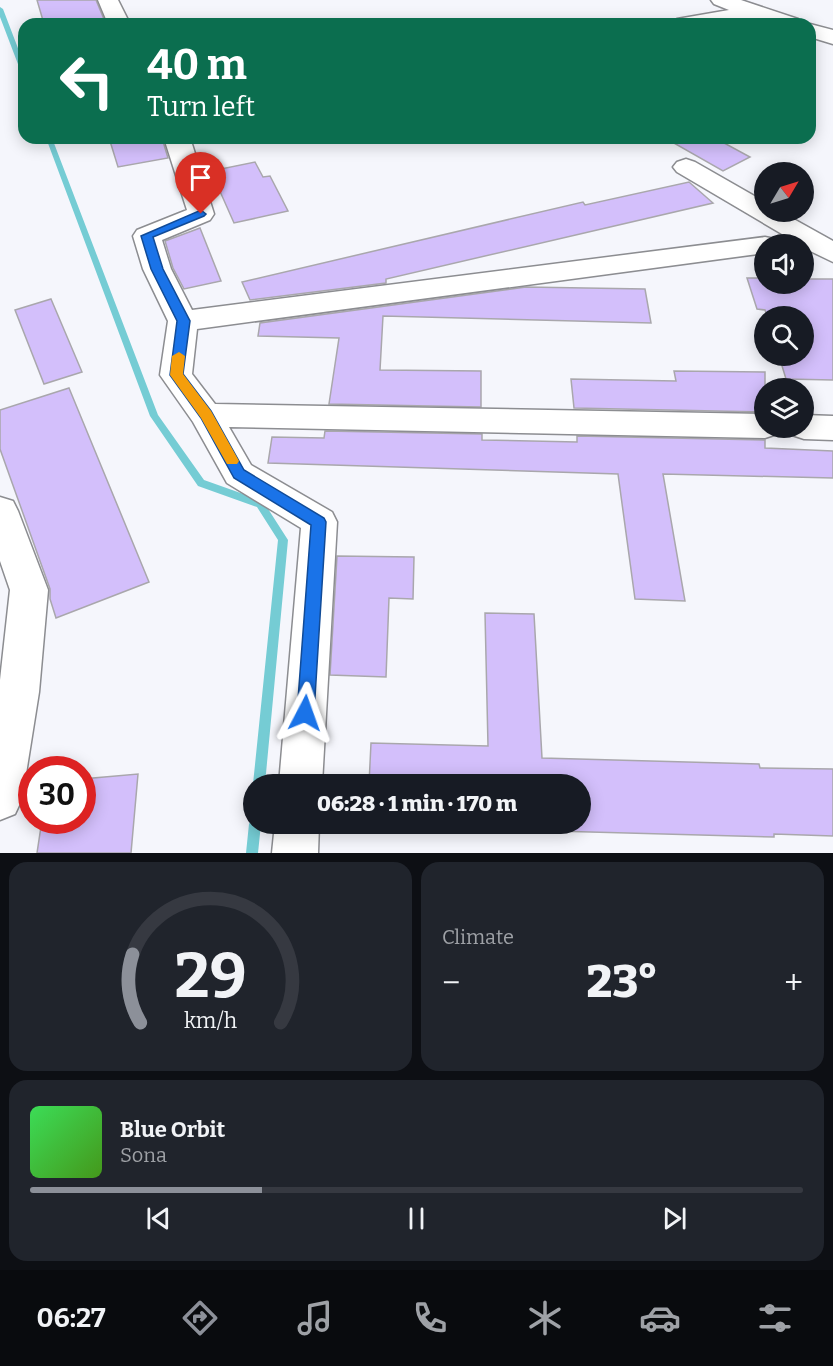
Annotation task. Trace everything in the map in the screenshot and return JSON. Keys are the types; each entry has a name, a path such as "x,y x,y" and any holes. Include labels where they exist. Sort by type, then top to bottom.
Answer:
{"street":[{"path":"108,0 116,18"},
{"path":"721,0 771,18"},
{"path":"718,18 752,12"},
{"path":"816,32 833,37"},
{"path":"180,144 201,214 147,236 157,269 183,321 176,375 207,415 239,474 319,522 301,774"},
{"path":"686,167 800,234"},
{"path":"814,242 833,253"},
{"path":"183,321 754,246"},
{"path":"207,415 754,426"},
{"path":"814,427 833,428"},
{"path":"0,511 29,590 19,692 0,799"},
{"path":"295,853 296,834"}],"building":[{"path":"37,0 96,0 104,18 42,18"},
{"path":"111,144 164,144 168,158 118,167"},
{"path":"676,144 726,144 750,157 723,171"},
{"path":"255,162 263,177 270,176 288,211 234,223 211,171"},
{"path":"689,182 713,203 386,279 386,283 250,300 242,282 583,202 585,205"},
{"path":"200,228 221,281 184,289 173,268 165,241"},
{"path":"747,278 754,278 754,294 814,294 814,279 833,279 833,380 786,378 782,366 814,366 814,306 756,306"},
{"path":"526,287 645,289 651,323 383,316 380,370 481,371 481,407 329,404 339,338 258,336 260,323"},
{"path":"51,299 82,372 44,384 15,310"},
{"path":"674,371 765,372 765,378 754,378 754,412 574,408 571,379 676,381"},
{"path":"69,388 149,582 56,618 50,599 50,589 0,449 0,410"},
{"path":"325,431 482,434 482,440 577,442 577,436 765,440 765,448 833,451 833,478 663,474 685,601 635,599 618,474 268,463 272,437 324,438"},
{"path":"337,556 414,557 413,599 389,598 386,677 330,675"},
{"path":"485,613 534,614 542,758 759,764 760,768 833,769 833,836 774,834 774,837 591,832 591,774 369,774 371,743 488,746"},
{"path":"138,774 131,853 37,853 40,834 96,834 96,778"}],"waterway":[{"path":"0,9 18,56"},
{"path":"51,144 154,416 201,483 260,504 283,540 260,774"},
{"path":"252,853 254,834"}],"slow traffic":[{"path":"179,356 176,375 207,415 232,461"}],"route":[{"path":"201,214 147,236 157,269 183,321 176,375 207,415 239,474 319,522 305,713"}]}
